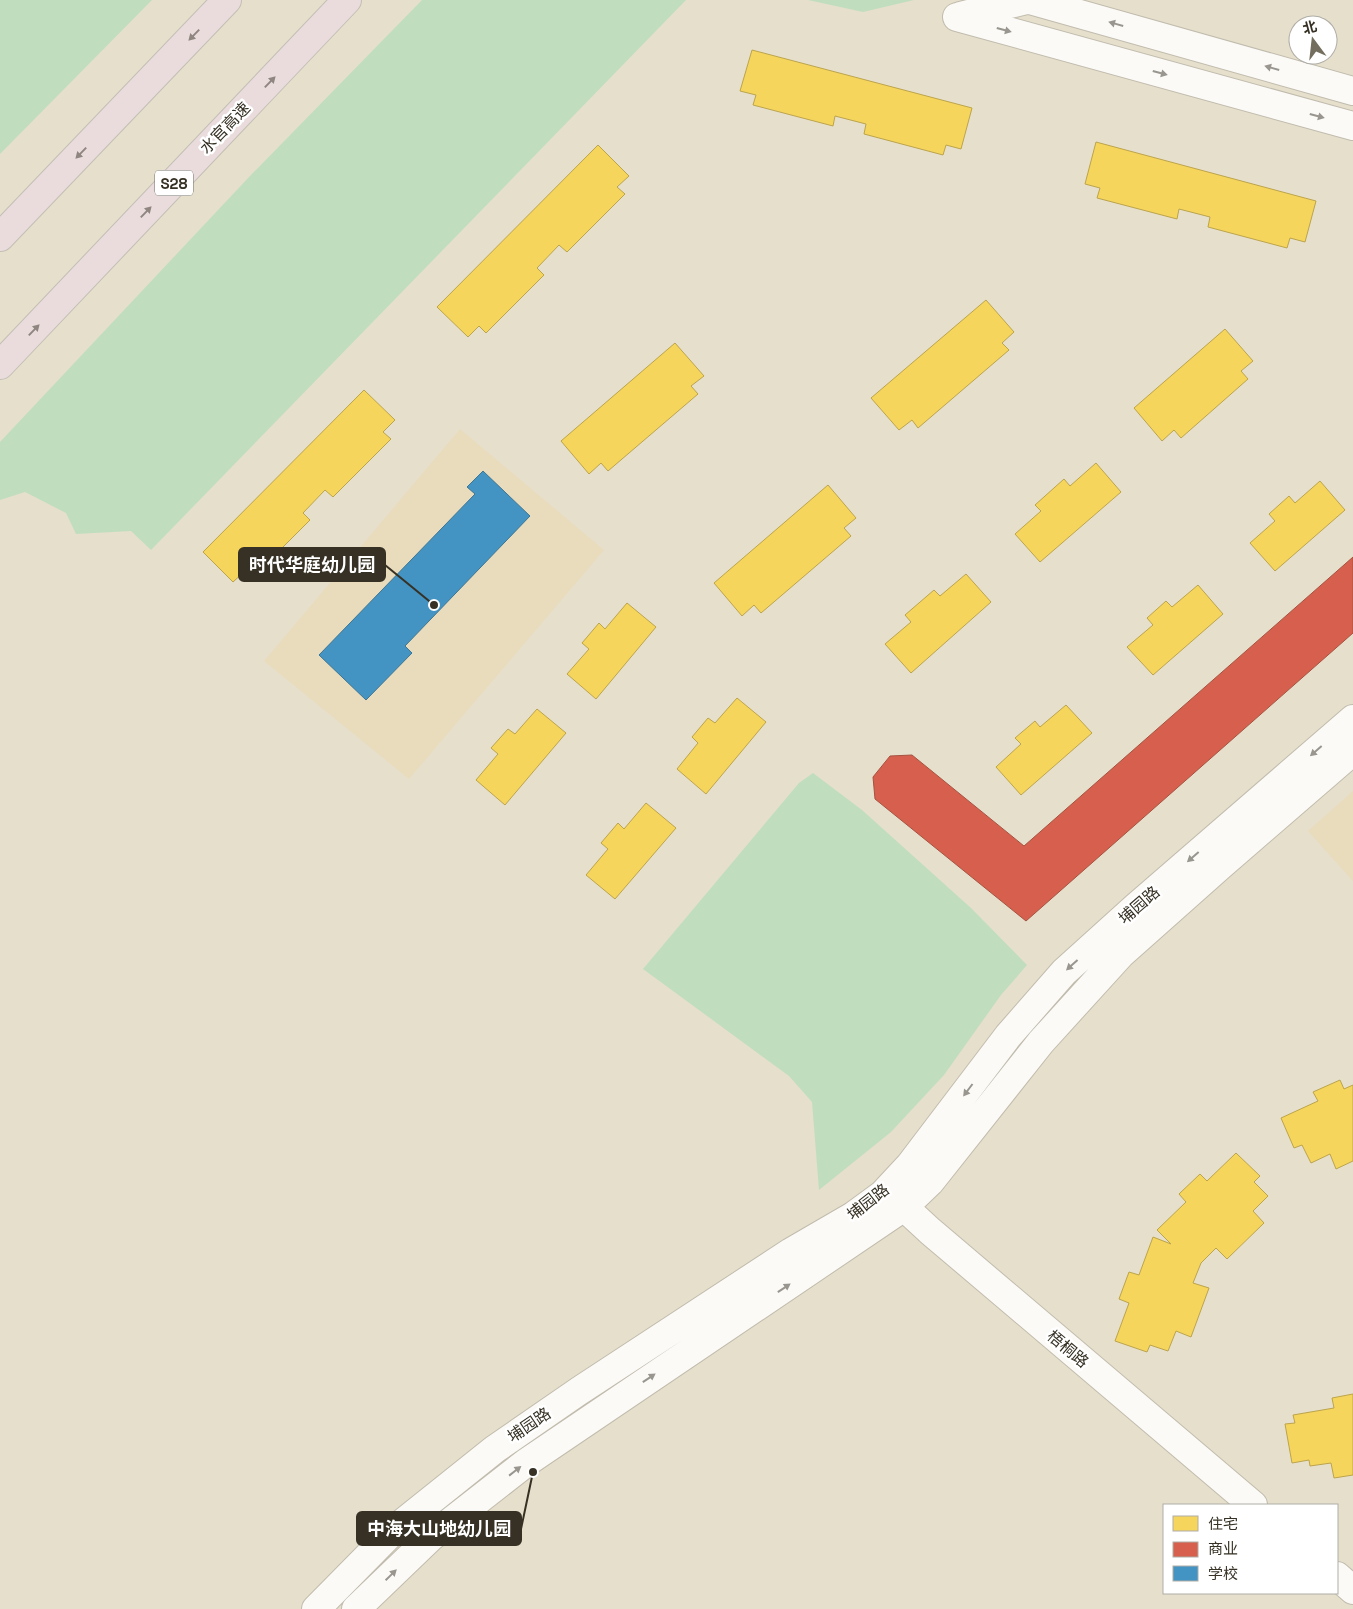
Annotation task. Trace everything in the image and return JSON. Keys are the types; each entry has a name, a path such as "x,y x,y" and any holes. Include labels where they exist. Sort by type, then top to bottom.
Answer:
{"highway":[{"path":"0,237 227,0"},
{"name":"水官高速","path":"0,365 347,0"}],"street":[{"path":"1353,91 1029,0 956,16 1353,126"},
{"name":"埔园路","path":"356,1609 431,1537 527,1462 893,1200 910,1165 1008,1036 1064,972 1353,719"},
{"name":"埔园路","path":"316,1609 395,1529 494,1449 579,1391 783,1258 852,1216 893,1200 930,1182 1041,1042 1121,954 1353,751"},
{"name":"梧桐路","path":"893,1200 1252,1504"},
{"path":"1338,1577 1353,1590"}],"shaded area":[{"path":"460,429 604,550 409,779 264,661"},
{"path":"1353,791 1353,881 1308,831"}],"green space":[{"path":"0,0 152,0 0,154"},
{"path":"422,0 686,0 151,550 131,531 76,534 66,513 25,492 0,500 0,442 250,176"},
{"path":"808,0 914,0 863,12"},
{"path":"813,773 862,810 971,908 1027,965 1001,995 944,1075 891,1132 819,1190 812,1102 789,1076 643,969 799,783"}],"building: 住宅":[{"path":"752,50 972,108 961,149 946,145 943,155 864,134 866,124 835,116 833,126 753,105 756,95 740,91"},
{"path":"1096,142 1316,201 1305,242 1290,238 1287,248 1208,227 1210,217 1179,209 1177,219 1097,198 1100,188 1085,184"},
{"path":"598,145 629,176 617,187 625,194 567,252 559,245 537,268 544,275 486,333 479,326 468,337 437,307"},
{"path":"986,300 1014,332 1002,343 1009,350 918,428 912,420 899,430 871,398"},
{"path":"1225,329 1253,361 1241,371 1248,379 1181,438 1174,430 1162,441 1134,408"},
{"path":"675,343 704,376 691,386 698,394 608,471 601,463 589,474 561,441"},
{"path":"364,390 395,420 383,432 391,439 333,497 325,490 303,513 310,520 252,578 245,571 233,582 203,552"},
{"path":"1096,463 1121,492 1040,562 1015,534 1041,511 1035,505 1064,479 1070,486"},
{"path":"1320,481 1345,510 1275,571 1250,543 1275,521 1269,514 1289,496 1295,503"},
{"path":"828,485 856,518 844,528 851,536 761,613 754,605 742,616 714,583"},
{"path":"966,574 991,602 911,673 885,644 911,622 905,615 934,590 940,596"},
{"path":"1198,585 1223,614 1153,675 1127,647 1153,625 1147,618 1166,601 1172,607"},
{"path":"627,603 656,627 596,699 567,674 589,649 582,643 599,623 605,629"},
{"path":"737,698 766,722 706,794 677,769 698,743 692,737 708,718 715,723"},
{"path":"1066,705 1092,733 1021,795 996,767 1021,744 1015,738 1035,721 1040,727"},
{"path":"537,709 566,733 505,805 476,780 498,754 491,748 508,729 515,734"},
{"path":"646,803 676,828 615,899 586,875 608,849 601,843 618,823 624,829"},
{"path":"1340,1080 1344,1089 1353,1085 1353,1161 1336,1169 1330,1154 1311,1163 1302,1145 1294,1148 1281,1118 1318,1101 1313,1092"},
{"path":"1236,1153 1260,1176 1254,1182 1268,1196 1253,1211 1264,1223 1227,1259 1216,1248 1201,1263 1193,1283 1209,1288 1191,1337 1176,1331 1168,1351 1150,1345 1147,1352 1115,1341 1129,1303 1119,1299 1129,1272 1139,1275 1153,1237 1171,1244 1157,1230 1186,1202 1179,1194 1200,1174 1207,1181"},
{"path":"1353,1394 1353,1475 1334,1478 1331,1463 1310,1466 1309,1460 1292,1463 1285,1424 1295,1423 1293,1415 1334,1408 1332,1398"}],"building: 商业":[{"path":"1353,557 1353,633 1026,921 875,799 873,777 890,756 912,755 1024,846"}],"building: 学校":[{"path":"483,471 530,516 405,646 412,653 366,700 319,655 475,494 467,487"}],"place":[{"name":"时代华庭幼儿园","path":"434,605"},
{"name":"中海大山地幼儿园","path":"533,1472"}]}
